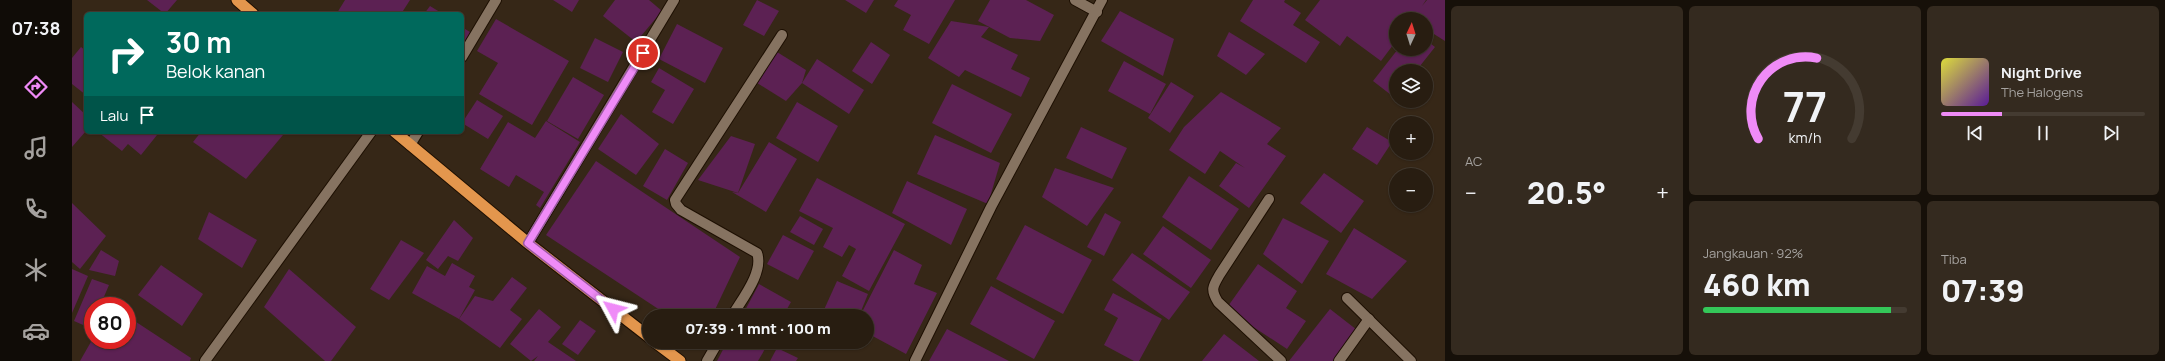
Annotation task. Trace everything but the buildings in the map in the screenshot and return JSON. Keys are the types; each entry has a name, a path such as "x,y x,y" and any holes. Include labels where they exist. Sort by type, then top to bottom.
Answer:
{"highway":[{"path":"237,0 251,12"},
{"path":"397,134 528,243 642,332"},
{"path":"664,349 680,361"}],"street":[{"path":"464,55 496,0"},
{"path":"528,243 674,0"},
{"path":"1075,0 1097,12"},
{"path":"915,361 992,207 1097,12 1102,0"},
{"path":"736,309 758,270 759,258 757,253 681,210 676,204 675,200 782,34"},
{"path":"205,361 370,134"},
{"path":"410,145 417,134"},
{"path":"1270,199 1217,280 1213,293 1218,302 1282,361"},
{"path":"1347,298 1411,361"},
{"path":"1338,361 1369,319"},
{"path":"707,361 714,349"}],"route":[{"path":"613,309 528,243 643,53"}]}
